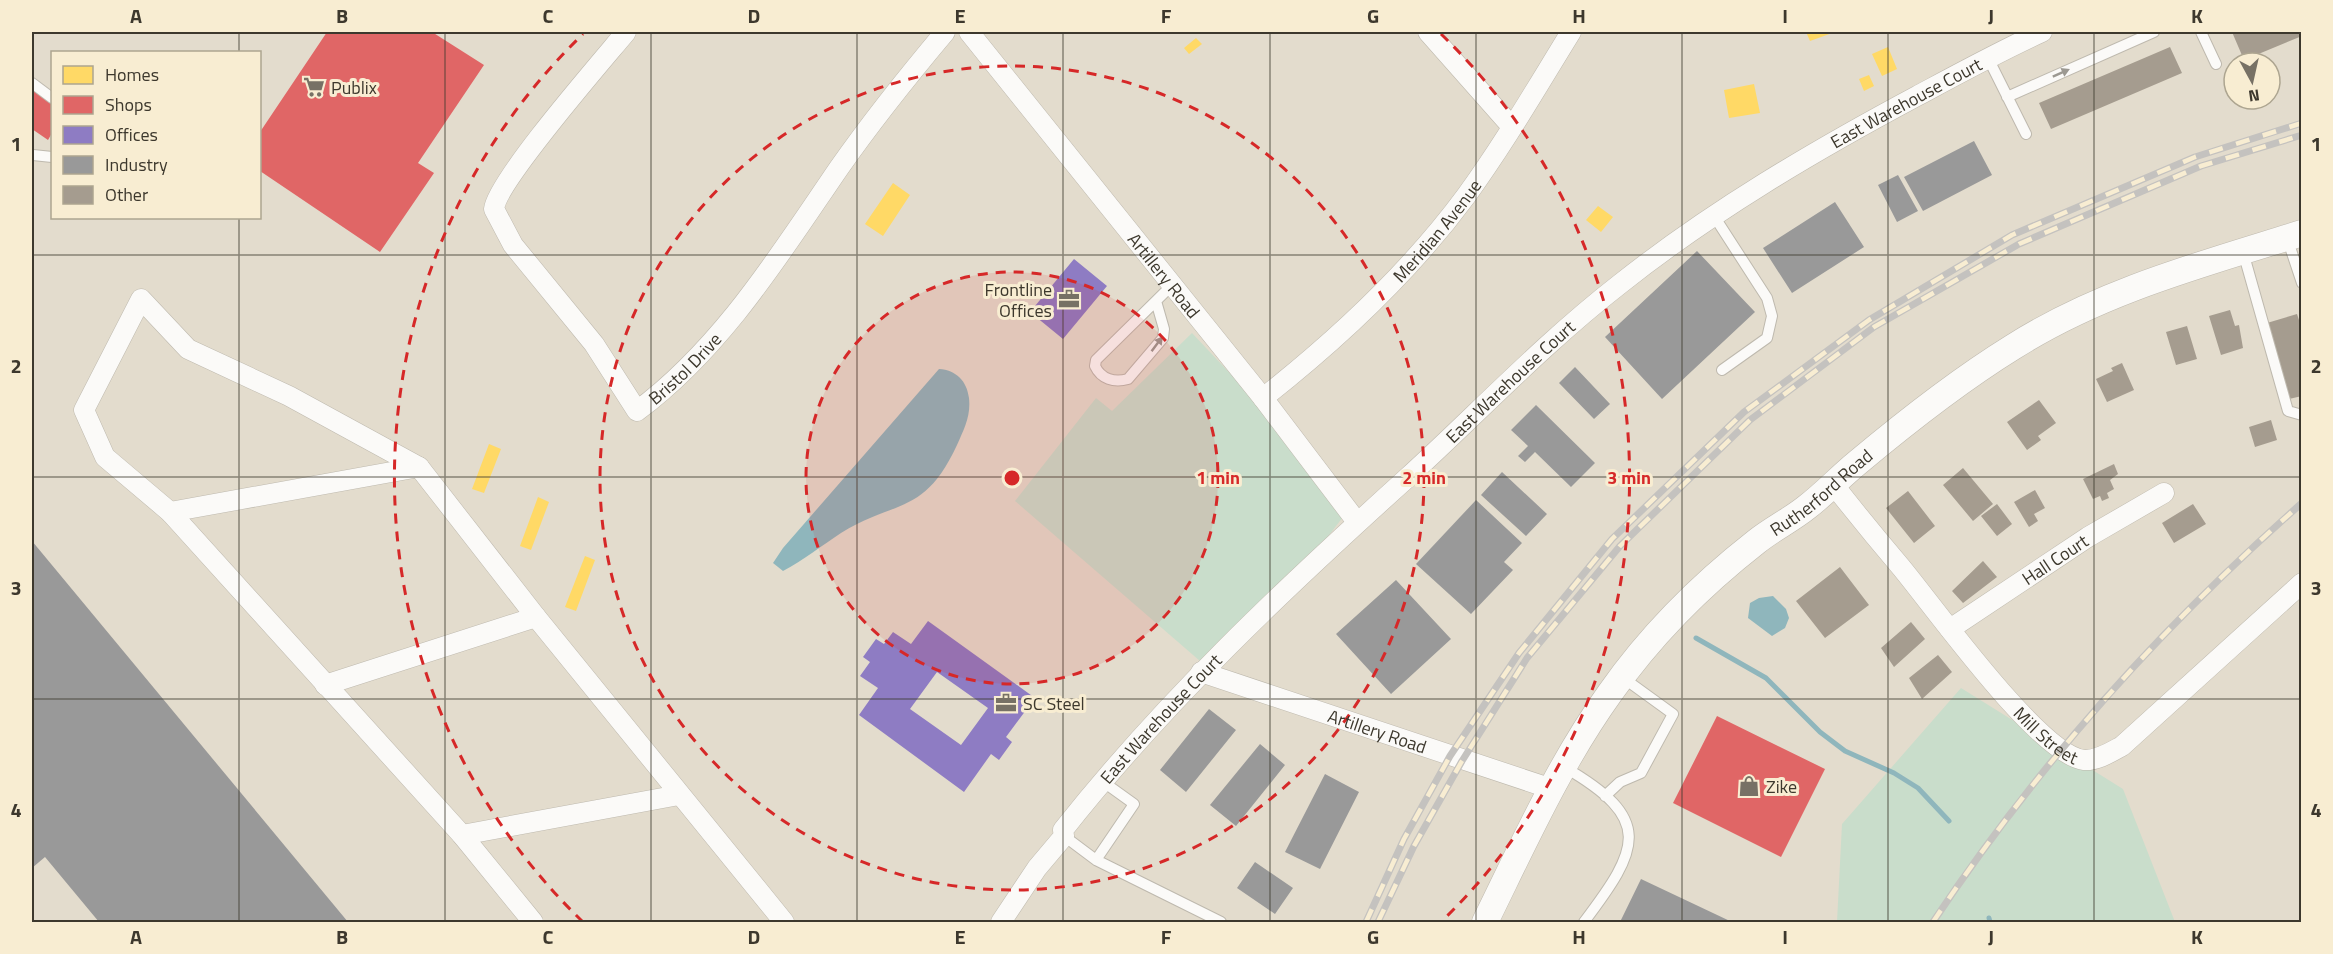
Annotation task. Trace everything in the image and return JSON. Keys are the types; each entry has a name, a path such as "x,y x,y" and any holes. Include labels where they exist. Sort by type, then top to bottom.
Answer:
{"street":[{"name":"Bristol Drive","path":"626,32 528,153 501,191 494,209 513,245 594,344 637,411 677,379 745,300 788,246 862,136 945,32"},
{"name":"Artillery Road","path":"969,32 1173,284 1357,522"},
{"path":"1428,32 1512,128"},
{"name":"Meridian Avenue","path":"1263,398 1332,341 1412,262 1466,196 1512,128 1571,32"},
{"name":"East Warehouse Court","path":"1001,922 1037,868 1064,836 1063,830 1102,781 1166,708 1357,522 1519,370 1592,306 1714,216 1842,135 2042,32"},
{"name":"Rutherford Road","path":"1485,922 1576,744 1622,677 1665,625 1718,574 1964,379 2015,345 2067,316 2118,293 2294,236"},
{"path":"533,922 462,835 170,512 105,457 84,410 141,299 188,349 289,396 419,466 536,617 784,922"},
{"path":"170,512 419,466"},
{"name":"Mill Street","path":"1833,484 1977,664 2042,735 2072,755 2084,760 2096,759 2122,746 2301,583"},
{"name":"Hall Court","path":"1950,629 2088,537 2164,493"},
{"path":"325,685 536,617"},
{"name":"Artillery Road","path":"1201,672 1552,789"},
{"path":"462,835 679,795"}],"lane":[{"path":"2007,97 2154,32"},
{"path":"2201,32 2216,64"},
{"path":"1988,58 2026,134"},
{"path":"32,83 51,97"},
{"path":"37,152 51,158"},
{"path":"1714,216 1767,298 1772,316 1767,338 1722,370"},
{"path":"2294,236 2301,283"},
{"path":"2243,252 2288,411 2301,415"},
{"path":"1156,301 1164,329 1163,338 1128,379 1114,381 1103,377 1098,372 1096,360 1173,284"},
{"path":"1605,796 1620,782 1641,773 1672,714 1622,677"},
{"path":"1564,766 1595,785 1624,815 1631,837 1617,879 1584,922"},
{"path":"1096,860 1134,804 1102,781"},
{"path":"1064,836 1096,860 1221,922"}],"green space":[{"path":"1192,333 1353,504 1316,552 1200,661 1015,501 1096,398 1112,411"},
{"path":"1961,688 2123,789 2175,922 1837,922 1842,824"}],"water":[{"path":"939,369 955,374 966,386 969,411 957,445 945,468 933,484 907,503 860,522 841,533 783,571 773,563 783,548"},
{"path":"1773,596 1786,609 1789,618 1785,628 1772,636 1748,618 1750,603 1759,598"}],"building: Homes":[{"path":"1806,32 1835,32 1810,41"},
{"path":"1196,38 1202,44 1189,54 1184,48"},
{"path":"1888,47 1897,69 1882,76 1872,54"},
{"path":"1869,75 1874,86 1864,91 1859,79"},
{"path":"1754,84 1760,113 1729,118 1724,90"},
{"path":"893,183 910,195 883,236 865,224"},
{"path":"1598,206 1613,217 1601,232 1586,220"},
{"path":"489,444 501,449 484,493 472,489"},
{"path":"538,497 549,502 531,550 520,546"},
{"path":"585,556 595,560 576,611 565,607"}],"building: Shops":[{"path":"327,32 432,32 484,65 418,163 434,173 380,252 261,172 261,131"},
{"path":"32,86 51,100 51,135 48,140 32,129"},
{"name":"Zike","path":"1717,716 1825,769 1781,857 1673,803"}],"building: Offices":[{"name":"Frontline Offices","path":"1074,259 1107,286 1063,339 1030,312"},
{"name":"SC Steel","path":"928,621 1035,698 1006,737 1012,742 999,760 991,754 964,792 859,715 878,688 860,676 870,662 863,657 876,639 884,644 893,632 911,644","holes":["937,672 988,708 961,745 910,709"]}],"building: Industry":[{"path":"1974,141 1992,175 1923,211 1904,177"},
{"path":"1898,175 1918,211 1897,222 1878,185"},
{"path":"1835,202 1864,247 1792,293 1763,248"},
{"path":"1697,251 1755,312 1662,399 1605,337"},
{"path":"1575,367 1610,404 1594,419 1559,383"},
{"path":"1536,405 1595,463 1571,487 1535,452 1525,462 1518,456 1528,446 1511,430"},
{"path":"1502,472 1547,514 1526,536 1481,495"},
{"path":"1476,500 1522,543 1504,562 1513,570 1471,614 1416,564"},
{"path":"32,541 348,922 99,922 45,857 32,868"},
{"path":"1396,580 1451,639 1391,694 1336,634"},
{"path":"1209,709 1236,730 1186,792 1160,770"},
{"path":"1260,744 1285,765 1236,826 1210,805"},
{"path":"1325,774 1359,792 1320,869 1285,852"},
{"path":"1255,862 1293,888 1275,914 1237,888"},
{"path":"1641,879 1732,922 1620,922"}],"building: Other":[{"path":"2232,32 2302,32 2302,36 2266,51 2240,51"},
{"path":"2170,47 2182,73 2051,129 2039,103"},
{"path":"2230,310 2235,326 2239,325 2243,348 2221,355 2209,316"},
{"path":"2297,314 2302,329 2302,396 2289,399 2267,323"},
{"path":"2187,326 2197,359 2176,365 2166,332"},
{"path":"2122,363 2134,390 2107,402 2096,379 2113,371 2111,368"},
{"path":"2039,400 2056,423 2038,436 2041,440 2027,450 2007,422"},
{"path":"2271,420 2277,440 2255,447 2249,427"},
{"path":"2114,464 2118,474 2110,480 2114,489 2107,493 2109,498 2102,501 2100,496 2093,499 2083,479"},
{"path":"1963,468 1993,504 1973,521 1943,485"},
{"path":"2035,490 2045,508 2034,514 2038,521 2029,527 2014,502"},
{"path":"1908,491 1935,526 1914,543 1886,508"},
{"path":"1997,504 2012,524 1997,536 1981,516"},
{"path":"2193,504 2206,524 2174,543 2162,523"},
{"path":"1983,561 1997,577 1963,603 1952,591"},
{"path":"1840,567 1869,605 1825,638 1796,601"},
{"path":"1911,622 1925,639 1894,667 1881,648"},
{"path":"1938,655 1952,672 1922,699 1909,678"}],"waterway":[{"path":"1696,638 1766,678 1820,732 1845,751 1894,773 1918,788 1949,821"},
{"path":"1989,918 1990,922"}],"railway":[{"path":"1366,922 1404,839 1450,756 1519,653 1612,539 1744,412 1869,320 2012,235 2195,157 2302,123"},
{"path":"1378,922 1414,846 1462,761 1527,658 1620,546 1750,420 1874,327 2019,244 2201,166 2302,135"},
{"path":"1933,922 2014,808 2104,700 2200,599 2302,503"}],"place":[{"name":"Publix","path":"314,87"},
{"name":"Frontline Offices","path":"1069,299"},
{"name":"SC Steel","path":"1006,703"},
{"name":"Zike","path":"1749,786"}]}
